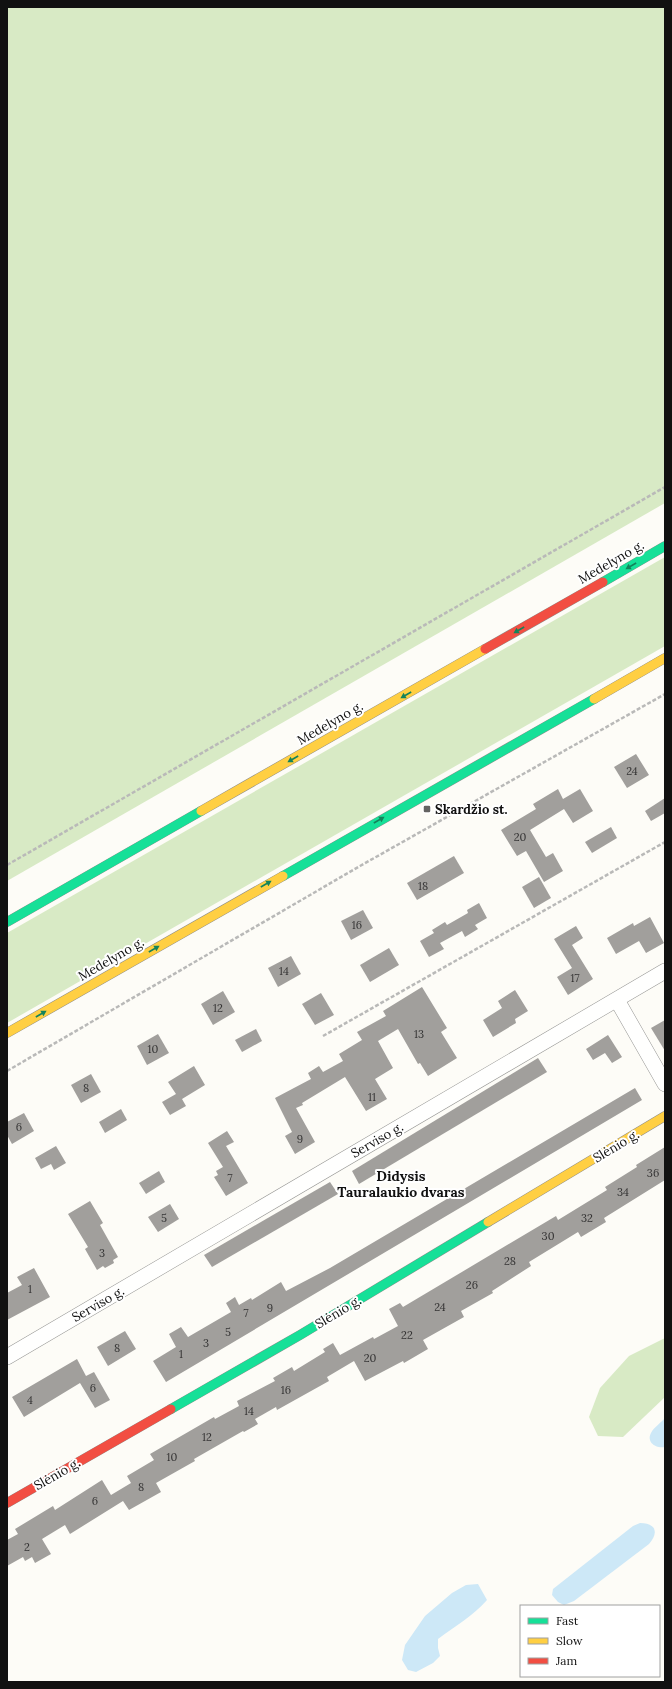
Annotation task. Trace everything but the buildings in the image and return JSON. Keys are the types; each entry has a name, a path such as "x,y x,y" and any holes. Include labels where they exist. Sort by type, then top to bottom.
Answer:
{"main road":[{"name":"Medelyno g.","path":"7,922 665,546"},
{"name":"Medelyno g.","path":"7,1033 665,658"},
{"name":"Slėnio g.","path":"7,1503 300,1335 665,1116"}],"street":[{"name":"Serviso g.","path":"7,1358 665,971"},
{"path":"617,1000 665,1084"}],"path":[{"path":"7,865 665,487"},
{"path":"7,1071 360,866 665,694"},
{"path":"323,1036 665,842"}],"green space":[{"path":"7,7 665,7 665,503 7,881"},
{"path":"665,557 665,646 7,1023 7,933"},
{"path":"665,1338 665,1397 623,1437 598,1436 589,1417 600,1388 629,1356"}],"water":[{"path":"665,1418 665,1447 658,1447 651,1442 650,1436 654,1429"},
{"path":"640,1523 650,1525 654,1529 654,1536 649,1544 574,1601 564,1605 558,1602 552,1595 553,1589 633,1526"},
{"path":"478,1584 487,1600 470,1616 438,1639 440,1656 433,1663 416,1672 408,1670 402,1660 405,1645 425,1616 452,1593 466,1585"}],"traffic: fast":[{"path":"603,582 665,546"},
{"path":"283,876 594,699"},
{"path":"7,922 201,811"},
{"path":"171,1409 300,1335 488,1222"}],"traffic: slow":[{"path":"201,811 485,649"},
{"path":"594,699 665,658"},
{"path":"7,1033 283,876"},
{"path":"488,1222 665,1116"}],"traffic: jam":[{"path":"485,649 603,582"},
{"path":"7,1503 171,1409"}],"place":[{"name":"Skardžio st.","path":"427,809"}],"district":[{"name":"Didysis Tauralaukio dvaras","path":"401,1184"}]}
